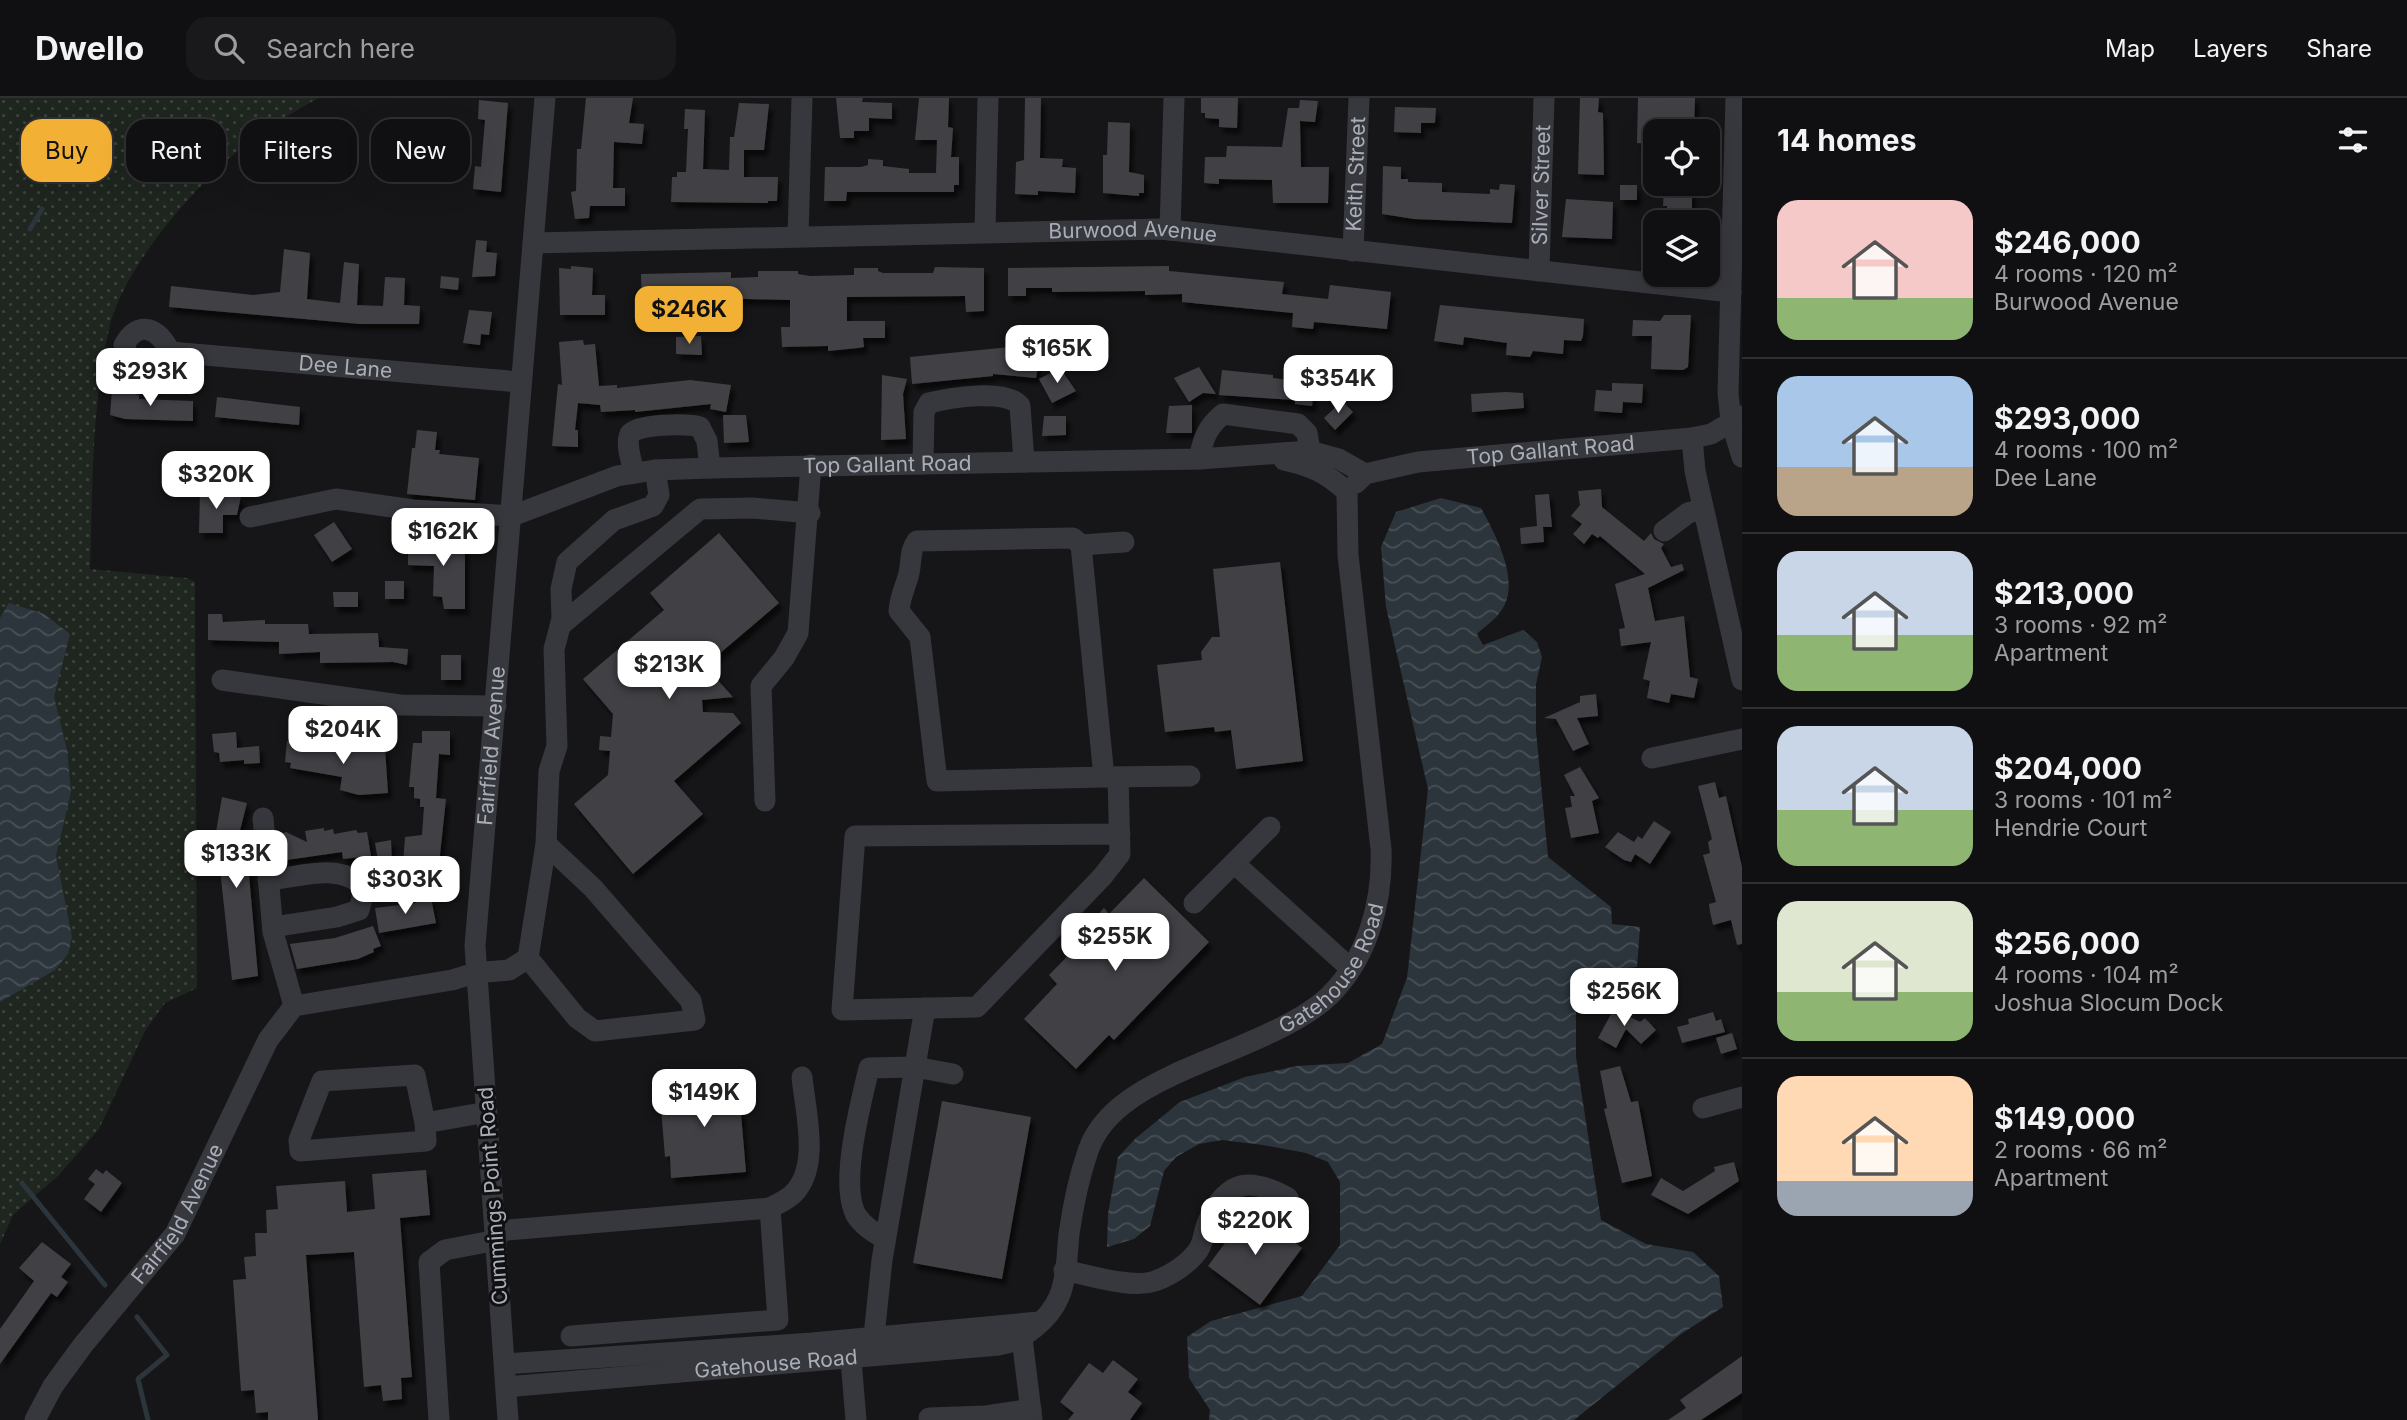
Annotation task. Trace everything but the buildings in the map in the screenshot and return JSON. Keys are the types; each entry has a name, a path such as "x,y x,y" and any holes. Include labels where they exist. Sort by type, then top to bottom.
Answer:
{"street":[{"name":"Fairfield Avenue","path":"475,973 512,516 520,382 545,98"},
{"path":"798,236 802,98"},
{"path":"985,231 988,98"},
{"path":"1170,230 1174,98"},
{"name":"Keith Street","path":"1353,251 1359,98"},
{"name":"Silver Street","path":"1539,271 1544,98"},
{"path":"1736,98 1728,375 1742,457"},
{"name":"Burwood Avenue","path":"533,243 985,231 1170,230 1731,292"},
{"name":"Dee Lane","path":"170,352 520,382"},
{"path":"923,464 924,412 929,403 1000,395 1016,400 1020,406 1024,462"},
{"path":"1199,459 1203,436 1213,420 1223,414 1298,424 1307,433 1310,451"},
{"name":"Top Gallant Road","path":"512,516 602,481 644,471 1199,459 1310,451 1339,459 1365,474 1418,463 1692,438 1711,434 1737,419"},
{"path":"546,844 593,888 691,1001 695,1020 594,1031 577,1018 528,958 546,844 549,771 557,746 554,649 561,625 561,589 567,562 614,520 653,506 659,495 629,439 631,432 637,428 700,427 707,442 710,468"},
{"path":"1692,438 1703,509 1742,680"},
{"name":"Top Gallant Road","path":"1269,456 1312,466 1328,474 1347,492"},
{"path":"765,802 761,686 784,658 798,633 810,513 811,466"},
{"path":"1347,492 1365,474"},
{"name":"Gatehouse Road","path":"506,1387 851,1360 999,1345 1022,1338 1039,1322 1059,1297 1079,1182 1089,1148 1101,1127 1145,1087 1304,1014 1329,996 1350,968 1374,918 1382,874 1377,807 1348,555 1347,492"},
{"path":"250,517 336,499 413,510 512,516"},
{"path":"561,625 700,509 753,508 810,513"},
{"path":"1664,531 1688,513 1703,509"},
{"path":"1120,834 855,836 842,1010 977,1007 1102,877 1120,854 1120,834 1111,777 1081,545 1073,538 917,541 910,550 909,572 900,597 899,611 920,637 937,781 1111,777 1190,776"},
{"path":"1081,545 1124,542"},
{"path":"222,680 388,704 496,706"},
{"path":"1652,758 1742,739"},
{"path":"262,818 272,927 294,1006 475,973 509,970 528,958"},
{"path":"1194,903 1270,827"},
{"path":"1234,863 1350,968"},
{"path":"268,880 335,871 352,875 365,887"},
{"path":"365,887 439,877"},
{"path":"272,927 337,917 359,910 365,887"},
{"name":"Cummings Point Road","path":"475,973 497,1236 508,1420"},
{"name":"Fairfield Avenue","path":"35,1420 79,1351 175,1234 268,1040 294,1006"},
{"path":"874,1336 886,1239 925,1008"},
{"path":"886,1239 868,1229 855,1214 850,1181 855,1133 869,1068 915,1067 953,1074"},
{"path":"415,1075 425,1123 426,1141 300,1151 299,1140 322,1081 415,1075"},
{"path":"439,1420 429,1262 445,1250 497,1236 770,1208 792,1195 800,1185 806,1165 809,1147 802,1077"},
{"path":"1703,1108 1742,1097"},
{"path":"425,1123 486,1112"},
{"path":"1064,1270 1124,1282 1153,1282 1178,1269 1199,1249 1209,1219 1230,1189 1247,1184 1265,1186 1288,1198"},
{"path":"571,1336 778,1320 770,1208"},
{"name":"Gatehouse Road","path":"505,1364 1039,1322"},
{"path":"929,1418 1032,1415 1022,1338"},
{"path":"851,1360 856,1420"}],"shaded area":[{"path":"0,98 318,98 282,119 240,119 240,149 226,162 226,119 126,119 126,182 205,182 150,247 119,300 110,325 96,416 90,569 187,578 195,582 197,988 165,1003 145,1031 99,1129 59,1175 13,1215 0,1244"}],"water":[{"path":"1441,498 1481,508 1504,558 1509,586 1507,599 1499,614 1477,634 1483,645 1523,630 1537,642 1542,657 1536,684 1536,731 1548,857 1611,907 1612,924 1640,927 1637,967 1598,971 1576,997 1576,1057 1601,1220 1646,1244 1693,1252 1719,1276 1723,1307 1681,1334 1574,1420 1209,1420 1210,1410 1189,1378 1187,1337 1211,1321 1302,1296 1340,1245 1340,1182 1328,1162 1306,1153 1222,1140 1199,1144 1176,1157 1164,1171 1150,1226 1134,1239 1107,1247 1108,1214 1118,1157 1136,1138 1180,1102 1245,1077 1297,1066 1348,1063 1382,1044 1407,978 1428,789 1386,607 1381,547 1396,512"},
{"path":"9,603 44,614 70,634 54,697 67,750 71,792 56,856 72,937 68,954 55,970 0,1002 0,618"}],"waterway":[{"path":"30,229 42,209"},
{"path":"22,1183 105,1285"},
{"path":"137,1317 167,1355 138,1379 148,1420"}]}
